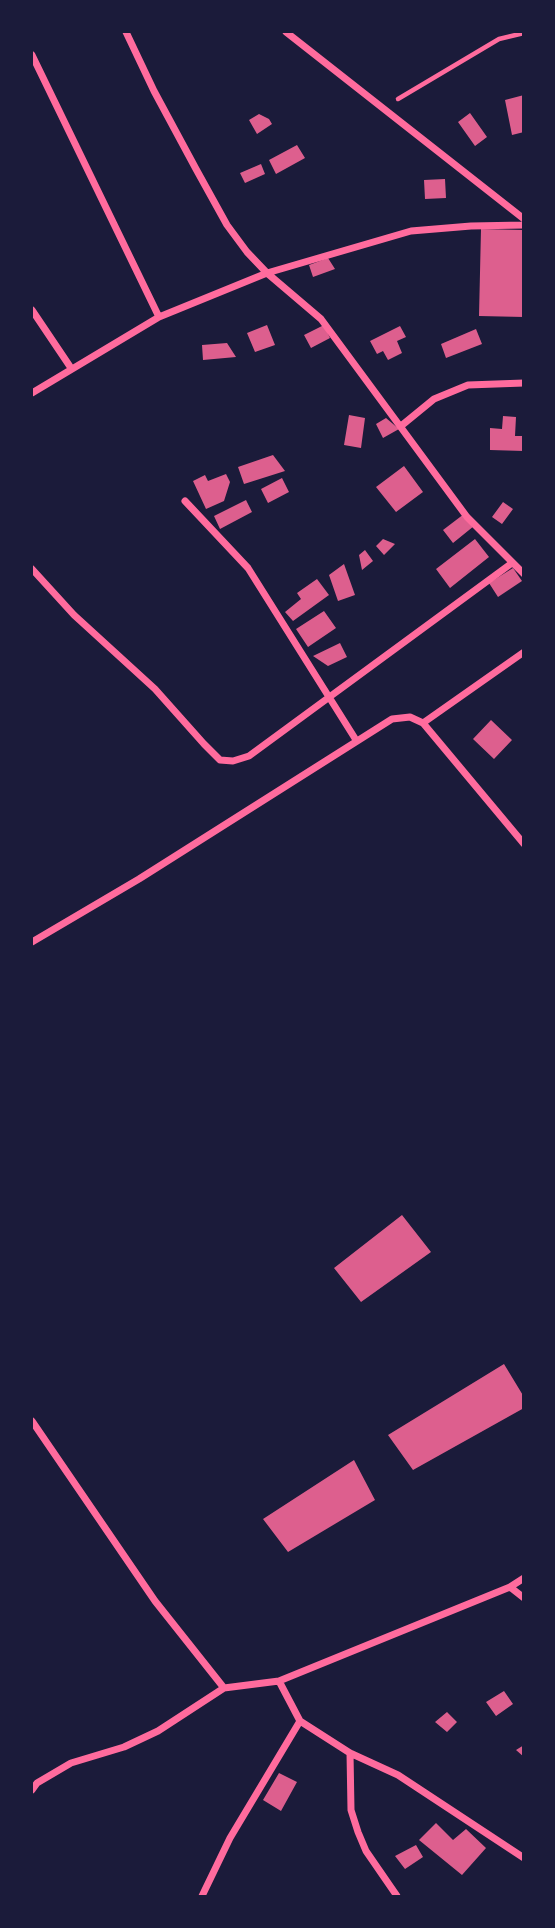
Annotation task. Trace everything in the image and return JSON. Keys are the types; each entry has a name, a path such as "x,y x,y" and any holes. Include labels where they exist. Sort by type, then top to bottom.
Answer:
{"street":[{"path":"127,32 155,91 227,225 267,273 321,318 467,517 523,574"},
{"path":"286,32 523,219"},
{"path":"32,55 159,317"},
{"path":"32,393 159,317 267,273 411,231 523,225"},
{"path":"32,310 71,368"},
{"path":"401,426 434,399 468,385 523,383"},
{"path":"186,501 247,568 356,740"},
{"path":"32,569 74,615 155,689 220,760 233,761 249,756 512,564"},
{"path":"423,723 523,652"},
{"path":"32,942 392,719 410,717 423,723 523,844"},
{"path":"32,1421 155,1601 224,1688"},
{"path":"32,1790 37,1783 71,1763 124,1747 158,1731 224,1688 279,1681 510,1587 523,1578"},
{"path":"510,1587 523,1598"},
{"path":"279,1681 300,1721 349,1753 398,1775 523,1858"},
{"path":"202,1896 230,1838 300,1721"},
{"path":"349,1753 351,1810 358,1832 366,1851 397,1896"}],"path":[{"path":"383,108 499,39 523,33"}],"building":[{"path":"524,95 524,132 512,135 505,100"},
{"path":"470,113 487,137 475,146 458,122"},
{"path":"259,114 269,119 272,124 257,134 249,120"},
{"path":"297,145 305,158 276,174 269,160"},
{"path":"261,164 265,174 245,183 240,173"},
{"path":"445,179 446,198 425,199 424,180"},
{"path":"481,229 524,230 524,317 479,316"},
{"path":"328,258 335,269 313,277 309,265"},
{"path":"267,325 275,345 255,352 247,333"},
{"path":"324,325 330,338 311,348 304,335"},
{"path":"400,326 406,337 397,341 402,353 388,360 383,351 377,354 370,341"},
{"path":"476,329 482,344 446,358 441,344"},
{"path":"227,343 236,357 203,360 202,345"},
{"path":"349,415 365,418 361,448 344,445"},
{"path":"503,416 516,417 515,436 524,436 524,451 490,450 490,428 502,429"},
{"path":"386,418 399,429 383,438 376,424"},
{"path":"273,455 285,471 244,484 238,467"},
{"path":"404,466 423,492 396,512 376,487"},
{"path":"226,474 230,482 224,501 206,509 193,481 205,475 208,481"},
{"path":"282,478 289,492 268,503 261,489"},
{"path":"246,500 252,512 220,529 214,516"},
{"path":"503,502 513,509 502,524 492,517"},
{"path":"464,514 474,526 453,543 443,530"},
{"path":"383,539 395,544 384,555 376,546"},
{"path":"475,539 489,557 450,588 436,569"},
{"path":"365,550 373,561 362,570 359,555"},
{"path":"344,564 355,595 338,601 329,575"},
{"path":"513,568 522,581 498,597 489,583"},
{"path":"317,579 329,595 293,621 285,612 301,599 297,593"},
{"path":"324,611 336,628 308,647 296,629"},
{"path":"340,643 347,657 328,666 313,656"},
{"path":"491,720 512,740 494,759 473,739"},
{"path":"402,1215 431,1252 361,1302 334,1268"},
{"path":"504,1364 524,1397 524,1408 413,1470 388,1435"},
{"path":"354,1460 375,1500 288,1552 263,1519"},
{"path":"504,1691 513,1704 496,1716 486,1702"},
{"path":"447,1712 457,1722 447,1732 435,1722"},
{"path":"524,1745 524,1757 516,1750"},
{"path":"279,1773 297,1782 281,1811 263,1800"},
{"path":"436,1823 453,1840 466,1829 486,1848 462,1875 419,1840"},
{"path":"416,1845 423,1857 405,1869 395,1856"}]}
